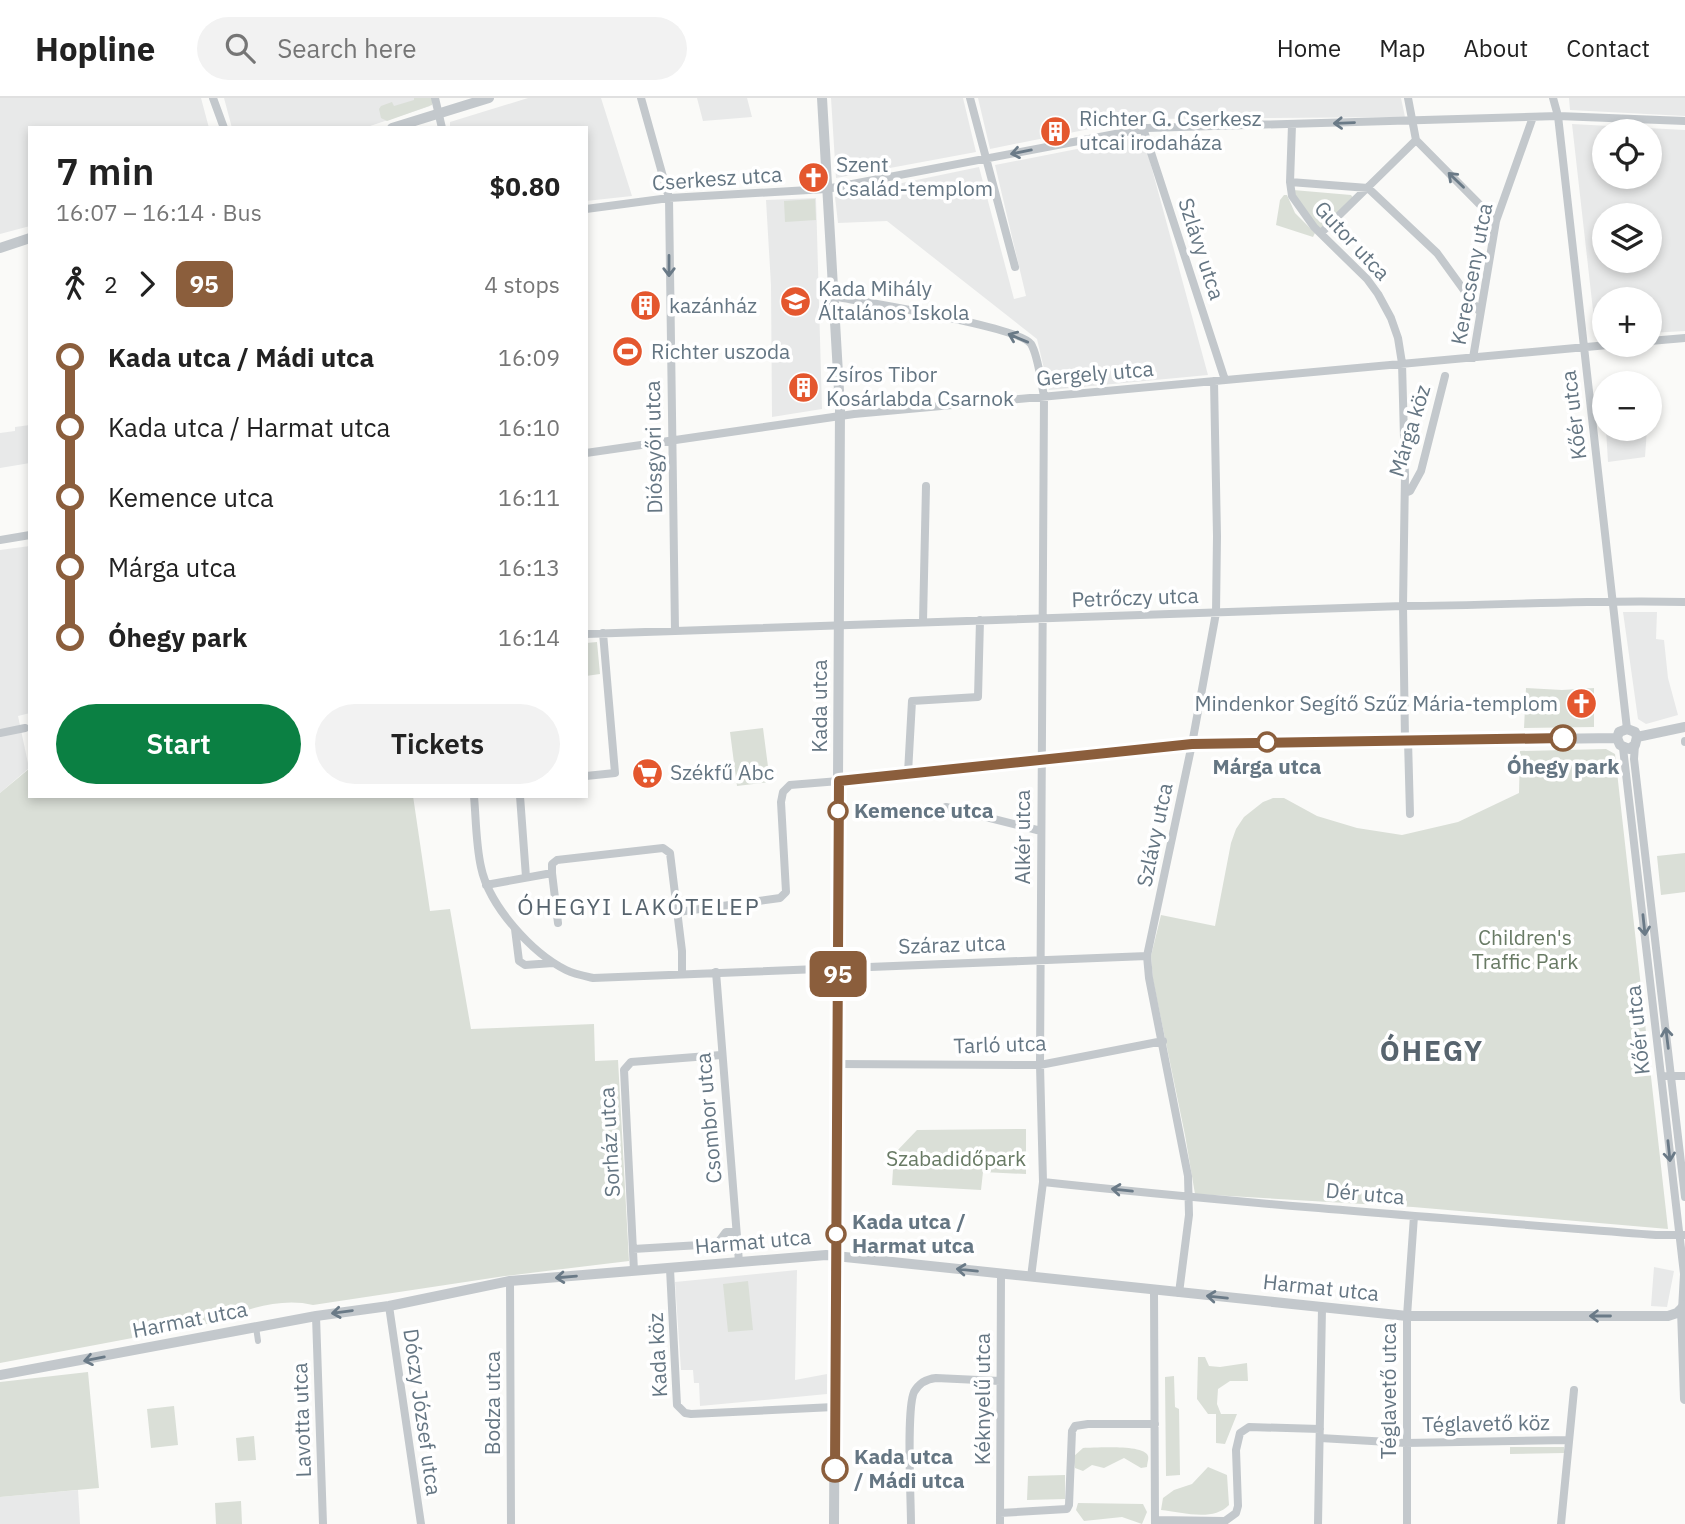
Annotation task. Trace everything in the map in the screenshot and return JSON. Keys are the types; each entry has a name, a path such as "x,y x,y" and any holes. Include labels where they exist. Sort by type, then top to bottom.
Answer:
{"street":[{"path":"213,98 223,126"},
{"path":"435,98 442,126"},
{"path":"398,126 489,98"},
{"name":"Diósgyőri utca","path":"641,98 669,198 675,631"},
{"name":"Kada utca","path":"822,98 840,415 834,1524"},
{"path":"970,98 1015,267"},
{"path":"1408,98 1416,140 1496,221"},
{"name":"Kőér utca","path":"1553,98 1558,116 1627,729"},
{"name":"Cserkesz utca","path":"588,209 669,198 826,189 1143,128 1558,116 1685,121"},
{"name":"Kerecseny utca","path":"1473,358 1496,221 1532,117"},
{"path":"1292,125 1290,182 1368,188 1437,253 1479,311"},
{"name":"Szlávy utca","path":"1143,128 1225,380"},
{"path":"1321,233 1416,140"},
{"name":"Gutor utca","path":"1290,182 1292,196 1299,209 1367,279 1378,294 1396,328 1402,363"},
{"path":"0,247 28,239"},
{"name":"Alkér utca","path":"833,296 979,324 1024,338 1033,348 1044,396 1040,958 1043,1182 1031,1277"},
{"path":"1662,340 1685,338"},
{"name":"Gergely utca","path":"588,453 840,415 1592,346"},
{"path":"1402,363 1405,493 1403,606 1410,814"},
{"name":"Márga köz","path":"1405,493 1410,491 1421,471 1445,376"},
{"name":"Szlávy utca","path":"1179,1293 1189,1198 1188,1177 1147,956 1192,744 1216,613 1214,381"},
{"path":"923,622 926,486"},
{"path":"0,540 28,535"},
{"name":"Petrőczy utca","path":"588,634 1403,606 1504,606 1614,600 1685,602"},
{"path":"908,774 912,701 978,697 980,620"},
{"path":"588,776 615,773 603,633"},
{"path":"1636,741 1635,732 1627,729 1619,732 1617,738 1623,748 1629,749 1636,741 1685,727"},
{"path":"0,733 25,728"},
{"path":"678,912 780,898 786,892 781,802 783,792 790,785 1192,744 1617,738"},
{"name":"Kőér utca","path":"1636,741 1634,759 1685,1197"},
{"name":"Kőér utca","path":"1623,748 1681,1235 1683,1313"},
{"path":"474,798 481,867 486,885 515,929 553,963"},
{"path":"520,798 526,877"},
{"path":"946,807 1041,831"},
{"path":"558,923 552,873 552,864 557,860 663,848 670,853 682,973"},
{"path":"486,885 552,873"},
{"path":"515,929 519,961 525,965 553,963"},
{"name":"Száraz utca","path":"553,963 569,972 593,978 1040,958 1147,956"},
{"name":"Csombor utca","path":"716,972 739,1262"},
{"name":"Tarló utca","path":"837,1064 1040,1065 1163,1041"},
{"name":"Sorház utca","path":"634,1271 624,1070 631,1062 721,1055"},
{"path":"1661,1077 1685,1076"},
{"name":"Dér utca","path":"1043,1182 1189,1198 1681,1235"},
{"name":"Téglavető utca","path":"1407,1524 1407,1316 1414,1216"},
{"path":"633,1250 717,1244 726,1232 736,1232"},
{"name":"Harmat utca","path":"0,1375 510,1282 836,1256 1407,1316 1668,1316 1683,1313"},
{"name":"Kada köz","path":"670,1269 677,1405 680,1409 691,1415 835,1407"},
{"name":"Kéknyelű utca","path":"1000,1524 1001,1273"},
{"name":"Bodza utca","path":"510,1282 512,1524"},
{"path":"1154,1290 1155,1522"},
{"name":"Dóczy József utca","path":"389,1306 421,1524"},
{"path":"1318,1524 1322,1308"},
{"path":"1683,1313 1685,1399"},
{"name":"Lavotta utca","path":"316,1316 323,1524"},
{"path":"256,1327 258,1341"},
{"path":"911,1524 911,1423 915,1391 927,1379 936,1377 1000,1381"},
{"path":"1561,1524 1574,1390"},
{"path":"1000,1513 1067,1509 1072,1432 1075,1426 1155,1424"},
{"name":"Téglavető köz","path":"1155,1522 1225,1521 1233,1517 1238,1506 1236,1450 1240,1433 1249,1427 1406,1443 1569,1440"}],"shaded area":[{"path":"0,98 201,98 208,126 28,126 28,227 0,234"},
{"path":"224,98 427,98 430,106 370,126 231,126"},
{"path":"528,98 601,98 632,196 588,201 588,126 450,126 450,122"},
{"path":"697,98 747,98 752,117 703,121"},
{"path":"831,98 963,98 976,152 836,178"},
{"path":"978,98 1401,98 1405,117 1139,119 990,149"},
{"path":"1569,98 1685,98 1685,116 1570,110"},
{"path":"1572,124 1592,125 1592,189 1662,189 1662,129 1685,130 1685,331 1662,332 1662,287 1592,287 1592,302"},
{"path":"1143,136 1208,375 1049,390 1037,339 887,221 838,223 835,197 979,167 1014,299 1026,296 995,165"},
{"name":"Kada Mihály Általános Iskola","path":"816,198 822,409 772,417 771,285 766,200"},
{"path":"28,425 28,463 0,468 0,433 15,431 15,427"},
{"path":"1607,441 1646,441 1645,457 1608,462"},
{"path":"28,546 28,714 18,716 28,769 0,793 0,550"},
{"path":"1623,612 1657,612 1656,639 1664,640 1668,678 1678,715 1646,724 1638,719"},
{"path":"1654,1267 1674,1271 1667,1307 1651,1306"},
{"path":"797,1270 795,1380 827,1374 827,1394 700,1406 699,1383 694,1383 693,1370 681,1370 675,1282"},
{"path":"78,1490 80,1524 0,1524 0,1497"}],"green space":[{"path":"414,98 432,98 432,105 387,121 381,118 381,106 392,102 394,106"},
{"path":"1293,190 1351,195 1354,199 1320,231 1300,207"},
{"path":"1287,195 1295,213 1315,233 1313,237 1276,225 1280,200"},
{"path":"815,199 816,220 785,222 784,201"},
{"path":"597,642 600,674 588,676 588,643"},
{"path":"1526,688 1594,688 1594,727 1524,728"},
{"path":"763,728 770,782 737,786 730,732"},
{"name":"Óhegy park","path":"1606,749 1615,754 1668,1229 1413,1207 1195,1194 1153,980 1151,956 1161,915 1215,926 1231,843 1244,817 1263,802 1284,798 1317,816 1357,828 1402,835 1458,822 1519,793 1520,751"},
{"path":"28,770 28,798 413,798 430,911 450,909 471,1029 594,1024 595,1061 618,1060 629,1261 505,1276 313,1305 276,1303 217,1322 0,1363 0,793"},
{"path":"1685,853 1685,892 1661,895 1657,856"},
{"name":"Szabadidőpark","path":"1026,1129 1026,1174 983,1172 981,1190 892,1185 894,1154 917,1130"},
{"path":"748,1281 753,1330 728,1332 723,1284"},
{"path":"1198,1357 1205,1357 1209,1366 1247,1363 1248,1381 1230,1381 1218,1389 1217,1404 1221,1414 1237,1414 1225,1444 1216,1443 1216,1414 1208,1414 1197,1399"},
{"path":"88,1372 99,1488 0,1497 0,1382"},
{"path":"1174,1376 1175,1407 1179,1409 1180,1475 1166,1476 1165,1377"},
{"path":"174,1406 178,1445 151,1448 147,1409"},
{"path":"254,1436 256,1460 238,1461 236,1438"},
{"path":"1510,1447 1564,1447 1564,1453 1510,1454"},
{"path":"1083,1448 1118,1448 1145,1452 1148,1456 1147,1467 1141,1468 1124,1458 1104,1468 1092,1465 1083,1471 1075,1468 1073,1457"},
{"path":"1208,1467 1227,1475 1229,1505 1206,1515 1161,1510 1163,1498 1174,1490 1192,1484"},
{"path":"1065,1475 1065,1499 1027,1500 1028,1476"},
{"path":"241,1501 242,1524 216,1524 215,1503"},
{"path":"1078,1503 1143,1504 1147,1512 1142,1524 1122,1517 1084,1521 1076,1510"}],"bus line":[{"name":"95","path":"835,1469 834,1266 839,781 1192,744 1563,738"}],"place":[{"name":"Richter G. Cserkesz utcai irodaháza","path":"1056,131"},
{"name":"Szent Család-templom","path":"813,177"},
{"name":"Kada Mihály Általános Iskola","path":"795,301"},
{"name":"kazánház","path":"646,306"},
{"name":"Richter uszoda","path":"628,352"},
{"name":"Zsíros Tibor Kosárlabda Csarnok","path":"803,387"},
{"name":"Mindenkor Segítő Szűz Mária-templom","path":"1581,704"},
{"name":"Óhegy park","path":"1563,738"},
{"name":"Márga utca","path":"1267,742"},
{"name":"Székfű Abc","path":"647,773"},
{"name":"Kemence utca","path":"838,811"},
{"name":"Kada utca / Harmat utca","path":"836,1234"},
{"name":"Kada utca / Mádi utca","path":"835,1469"}],"district":[{"name":"ÓHEGYI LAKÓTELEP","path":"639,907"},
{"name":"ÓHEGY","path":"1432,1051"}],"park label":[{"name":"Children's Traffic Park","path":"1525,950"}]}
